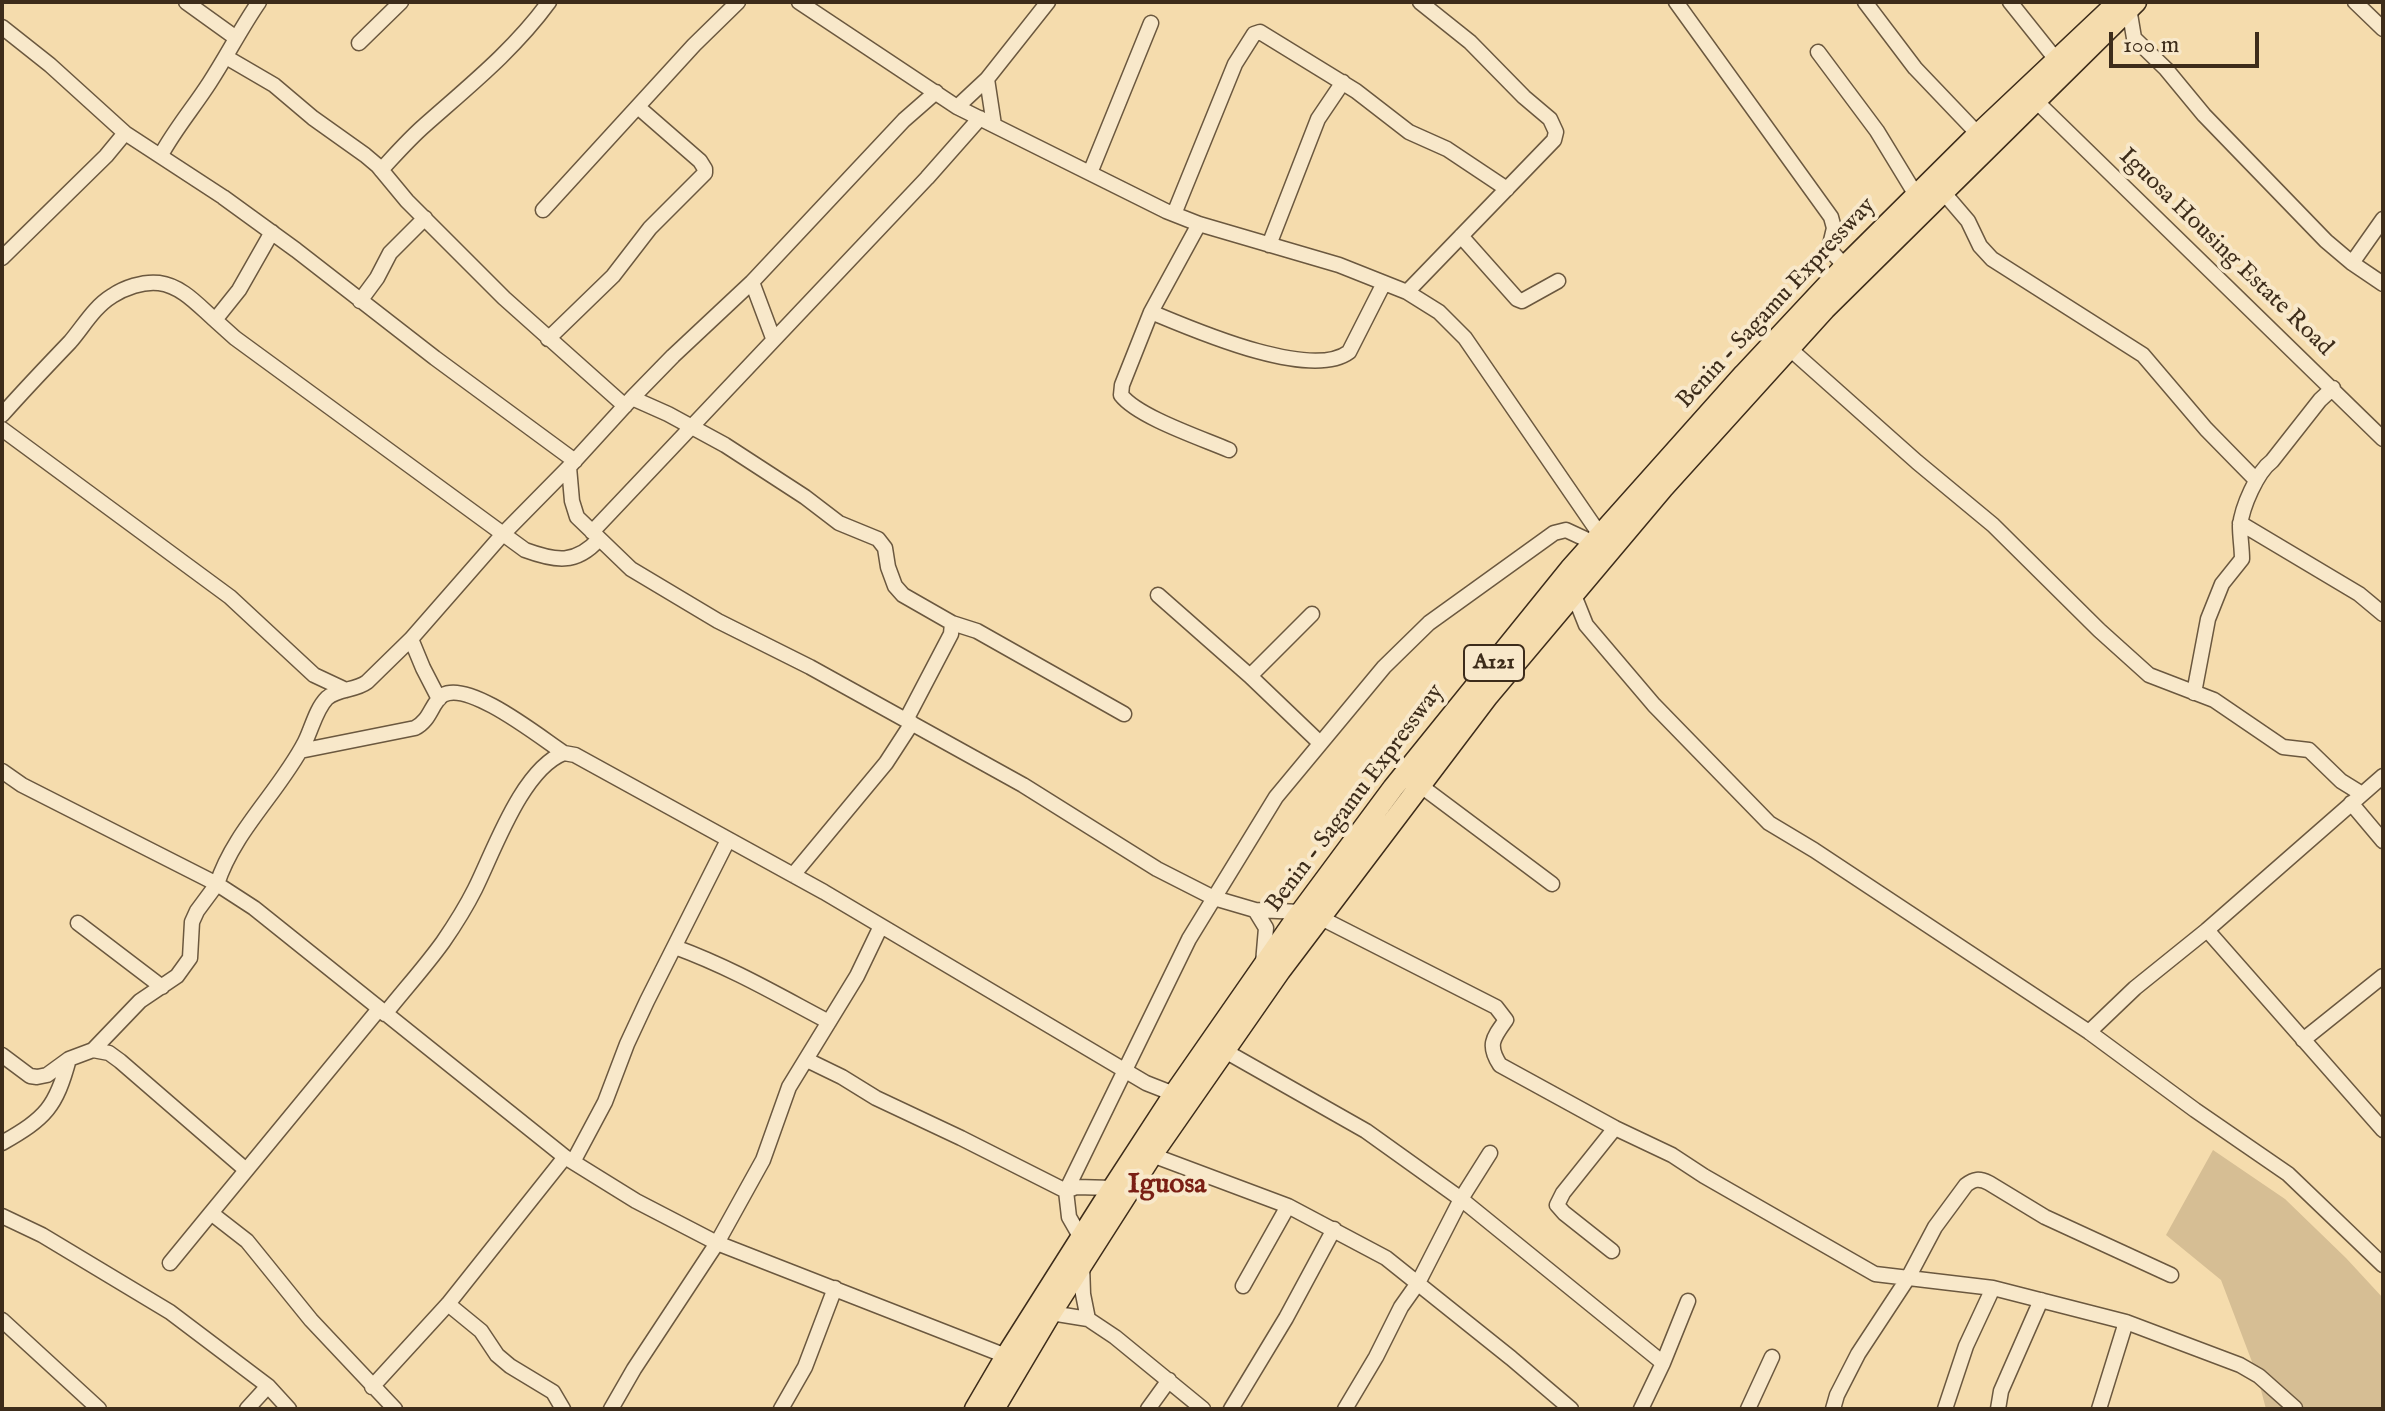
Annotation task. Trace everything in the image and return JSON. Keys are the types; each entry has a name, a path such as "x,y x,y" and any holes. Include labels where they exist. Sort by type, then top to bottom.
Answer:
{"highway":[{"name":"Benin - Sagamu Expressway","path":"975,1409 1174,1094 1263,967 1311,915 1393,788 1570,569 1602,543 1744,374 1820,303 1845,266 1978,134 2128,4"},
{"name":"A121","path":"994,1409 1082,1264 1152,1155 1280,971 1311,915 1421,786 1488,696 1574,595 1602,543 1790,349 1820,303 1944,193 2035,100 2061,65 2099,37 2128,4"}],"street":[{"path":"186,2 236,38"},
{"path":"161,155 259,2"},
{"path":"359,43 401,2"},
{"path":"381,170 424,125 511,49 549,2"},
{"path":"543,210 694,45 738,2"},
{"path":"957,107 987,79 1048,2"},
{"path":"1407,292 1554,140 1556,132 1550,119 1470,42 1420,2"},
{"path":"1676,2 1831,217 1834,228 1829,249 1845,266"},
{"path":"1865,2 1915,68 1978,134"},
{"path":"2010,2 2061,65"},
{"path":"2355,2 2383,29"},
{"path":"805,4 957,107 1174,214 1339,265 1407,292 1439,312 1465,338 1602,543"},
{"path":"2128,4 2134,38 2204,115 2326,241 2383,284"},
{"path":"1090,173 1151,23"},
{"path":"2,27 50,65 125,133 272,232 572,464"},
{"path":"1174,214 1235,64 1254,34 1264,33 1343,82 1409,132 1447,149 1507,189"},
{"path":"2099,37 2134,38"},
{"path":"1818,52 1877,131 1916,195"},
{"path":"226,57 274,85 365,155 504,298 548,339 628,402 692,427 725,445 839,523 878,539 885,548 895,586 903,595 952,623 977,631 1124,714"},
{"path":"987,79 994,125"},
{"path":"1269,245 1318,119 1343,82"},
{"path":"2,1055 30,1076 47,1075 69,1059 93,1050 140,1001 177,976 190,958 192,922 197,911 217,884 232,848 274,793 300,751 320,706 333,694 360,688 411,639 502,535 628,402 752,282 904,120 936,92"},
{"name":"Iguosa Housing Estate Road","path":"2035,100 2383,439"},
{"path":"548,339 613,276 650,228 705,173 700,161 638,107"},
{"path":"2,415 93,313 113,295 143,283 159,283 180,289 235,338 502,535 525,550 551,559 575,556 594,545 596,535 692,427 980,118"},
{"path":"2,258 106,156 125,133"},
{"path":"1944,193 1968,221 1980,246 1992,259 2143,355 2206,429 2256,480"},
{"path":"360,301 371,288 390,253 425,218"},
{"path":"2352,263 2383,219"},
{"path":"1199,224 1151,312 1122,385 1121,395 1127,403 1142,412 1229,450"},
{"path":"215,320 239,290 272,232"},
{"path":"1461,236 1517,299 1522,301 1558,281"},
{"path":"752,282 773,338"},
{"path":"1151,312 1277,357 1325,360 1342,357 1349,352 1384,283"},
{"path":"1790,349 1993,525 2149,675 2214,700 2283,747 2309,750 2356,799 2383,841"},
{"path":"2194,693 2208,619 2222,584 2242,559 2240,523 2256,480 2333,388"},
{"path":"2,429 230,597 314,675 346,690"},
{"path":"572,464 572,501 577,517 631,569 718,621 810,667 1023,785 1157,869 1214,898 1255,910 1311,915 1496,1007 1506,1020 1492,1044 1493,1054 1500,1065 1615,1128 1672,1155 1875,1274 1993,1288 2126,1322 2240,1365 2259,1376 2295,1408"},
{"path":"2240,523 2359,594 2383,614"},
{"path":"1081,1238 1069,1217 1066,1191 1189,939 1276,797 1384,667 1429,623 1554,533 1566,530 1602,543"},
{"path":"1158,595 1320,743"},
{"path":"1574,595 1586,625 1654,705 1769,823 2089,1032 2288,1174 2383,1265"},
{"path":"1250,676 1312,614"},
{"path":"793,875 886,763 951,634 952,623"},
{"path":"411,639 439,699"},
{"path":"314,675 320,706"},
{"path":"300,751 415,728 426,721 444,695 457,693 484,700 564,753 575,755 793,875 1146,1083 1174,1094"},
{"path":"170,1263 443,942 474,891 504,824 525,790 549,762 564,753"},
{"path":"2,771 22,785 217,884 254,908 569,1160 636,1201 717,1243 1006,1356 1014,1376"},
{"path":"2089,1032 2135,988 2207,930 2383,776"},
{"path":"1421,786 1552,884"},
{"path":"372,1387 448,1304 569,1160 605,1102 627,1044 728,840"},
{"path":"1255,910 1266,928 1263,967"},
{"path":"78,923 162,987"},
{"path":"611,1409 717,1243 763,1160 789,1087 857,976 881,926"},
{"path":"2207,930 2383,1130"},
{"path":"675,947 739,973 829,1022"},
{"path":"2303,1040 2383,976"},
{"path":"93,1050 109,1053 120,1061 246,1170"},
{"path":"1225,1051 1366,1131 1461,1199 1663,1363"},
{"path":"2,1143 33,1125 49,1110 61,1089 69,1059"},
{"path":"807,1060 876,1098 1066,1191 1076,1187 1113,1188"},
{"path":"1612,1251 1557,1205 1563,1193 1615,1128"},
{"path":"1345,1409 1401,1307 1418,1283 1461,1199 1490,1153"},
{"path":"1152,1155 1288,1206 1386,1258 1571,1409"},
{"path":"1833,1409 1858,1354 1908,1278 1935,1227 1972,1180 1981,1179 2045,1217 2171,1275"},
{"path":"1243,1286 1288,1206"},
{"path":"211,1213 247,1241 311,1320 395,1409"},
{"path":"2,1216 42,1235 170,1312 268,1386 289,1409"},
{"path":"1231,1409 1286,1318 1334,1229"},
{"path":"1082,1264 1088,1319"},
{"path":"781,1409 805,1367 835,1288"},
{"path":"1945,1409 1966,1346 1993,1288"},
{"path":"1998,1409 2001,1391 2041,1300"},
{"path":"1641,1409 1688,1301"},
{"path":"448,1304 481,1331 497,1355 553,1392 563,1409"},
{"path":"1051,1313 1088,1319 1115,1337 1203,1409"},
{"path":"2,1320 99,1409"},
{"path":"2099,1409 2126,1322"},
{"path":"1748,1409 1772,1357"},
{"path":"1148,1409 1169,1380"},
{"path":"247,1409 268,1386"}],"shaded area":[{"path":"2213,1150 2285,1199 2383,1298 2383,1409 2266,1409 2257,1375 2221,1280 2166,1235"}],"district":[{"name":"Iguosa","path":"1167,1186"}]}
